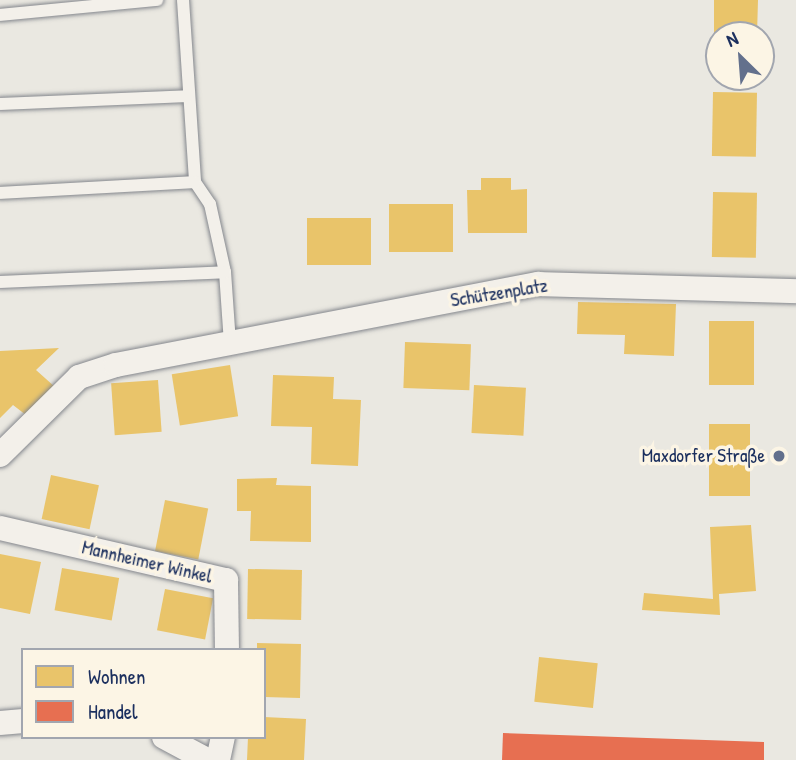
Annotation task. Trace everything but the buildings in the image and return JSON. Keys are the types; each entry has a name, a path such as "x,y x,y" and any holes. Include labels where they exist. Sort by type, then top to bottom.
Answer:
{"street":[{"name":"Schützenplatz","path":"239,341 538,284 796,291"},
{"path":"0,455 79,377 239,341"},
{"name":"Mannheimer Winkel","path":"0,528 226,580 227,648"},
{"path":"0,723 21,721"},
{"path":"168,739 207,760"},
{"path":"218,760 223,739"}],"lane":[{"path":"0,15 157,0"},
{"path":"183,0 195,182 210,204 239,341"},
{"path":"0,104 188,96"},
{"path":"0,193 195,182"},
{"path":"0,282 225,272"}],"place":[{"name":"Maxdorfer Straße","path":"779,456"}]}
